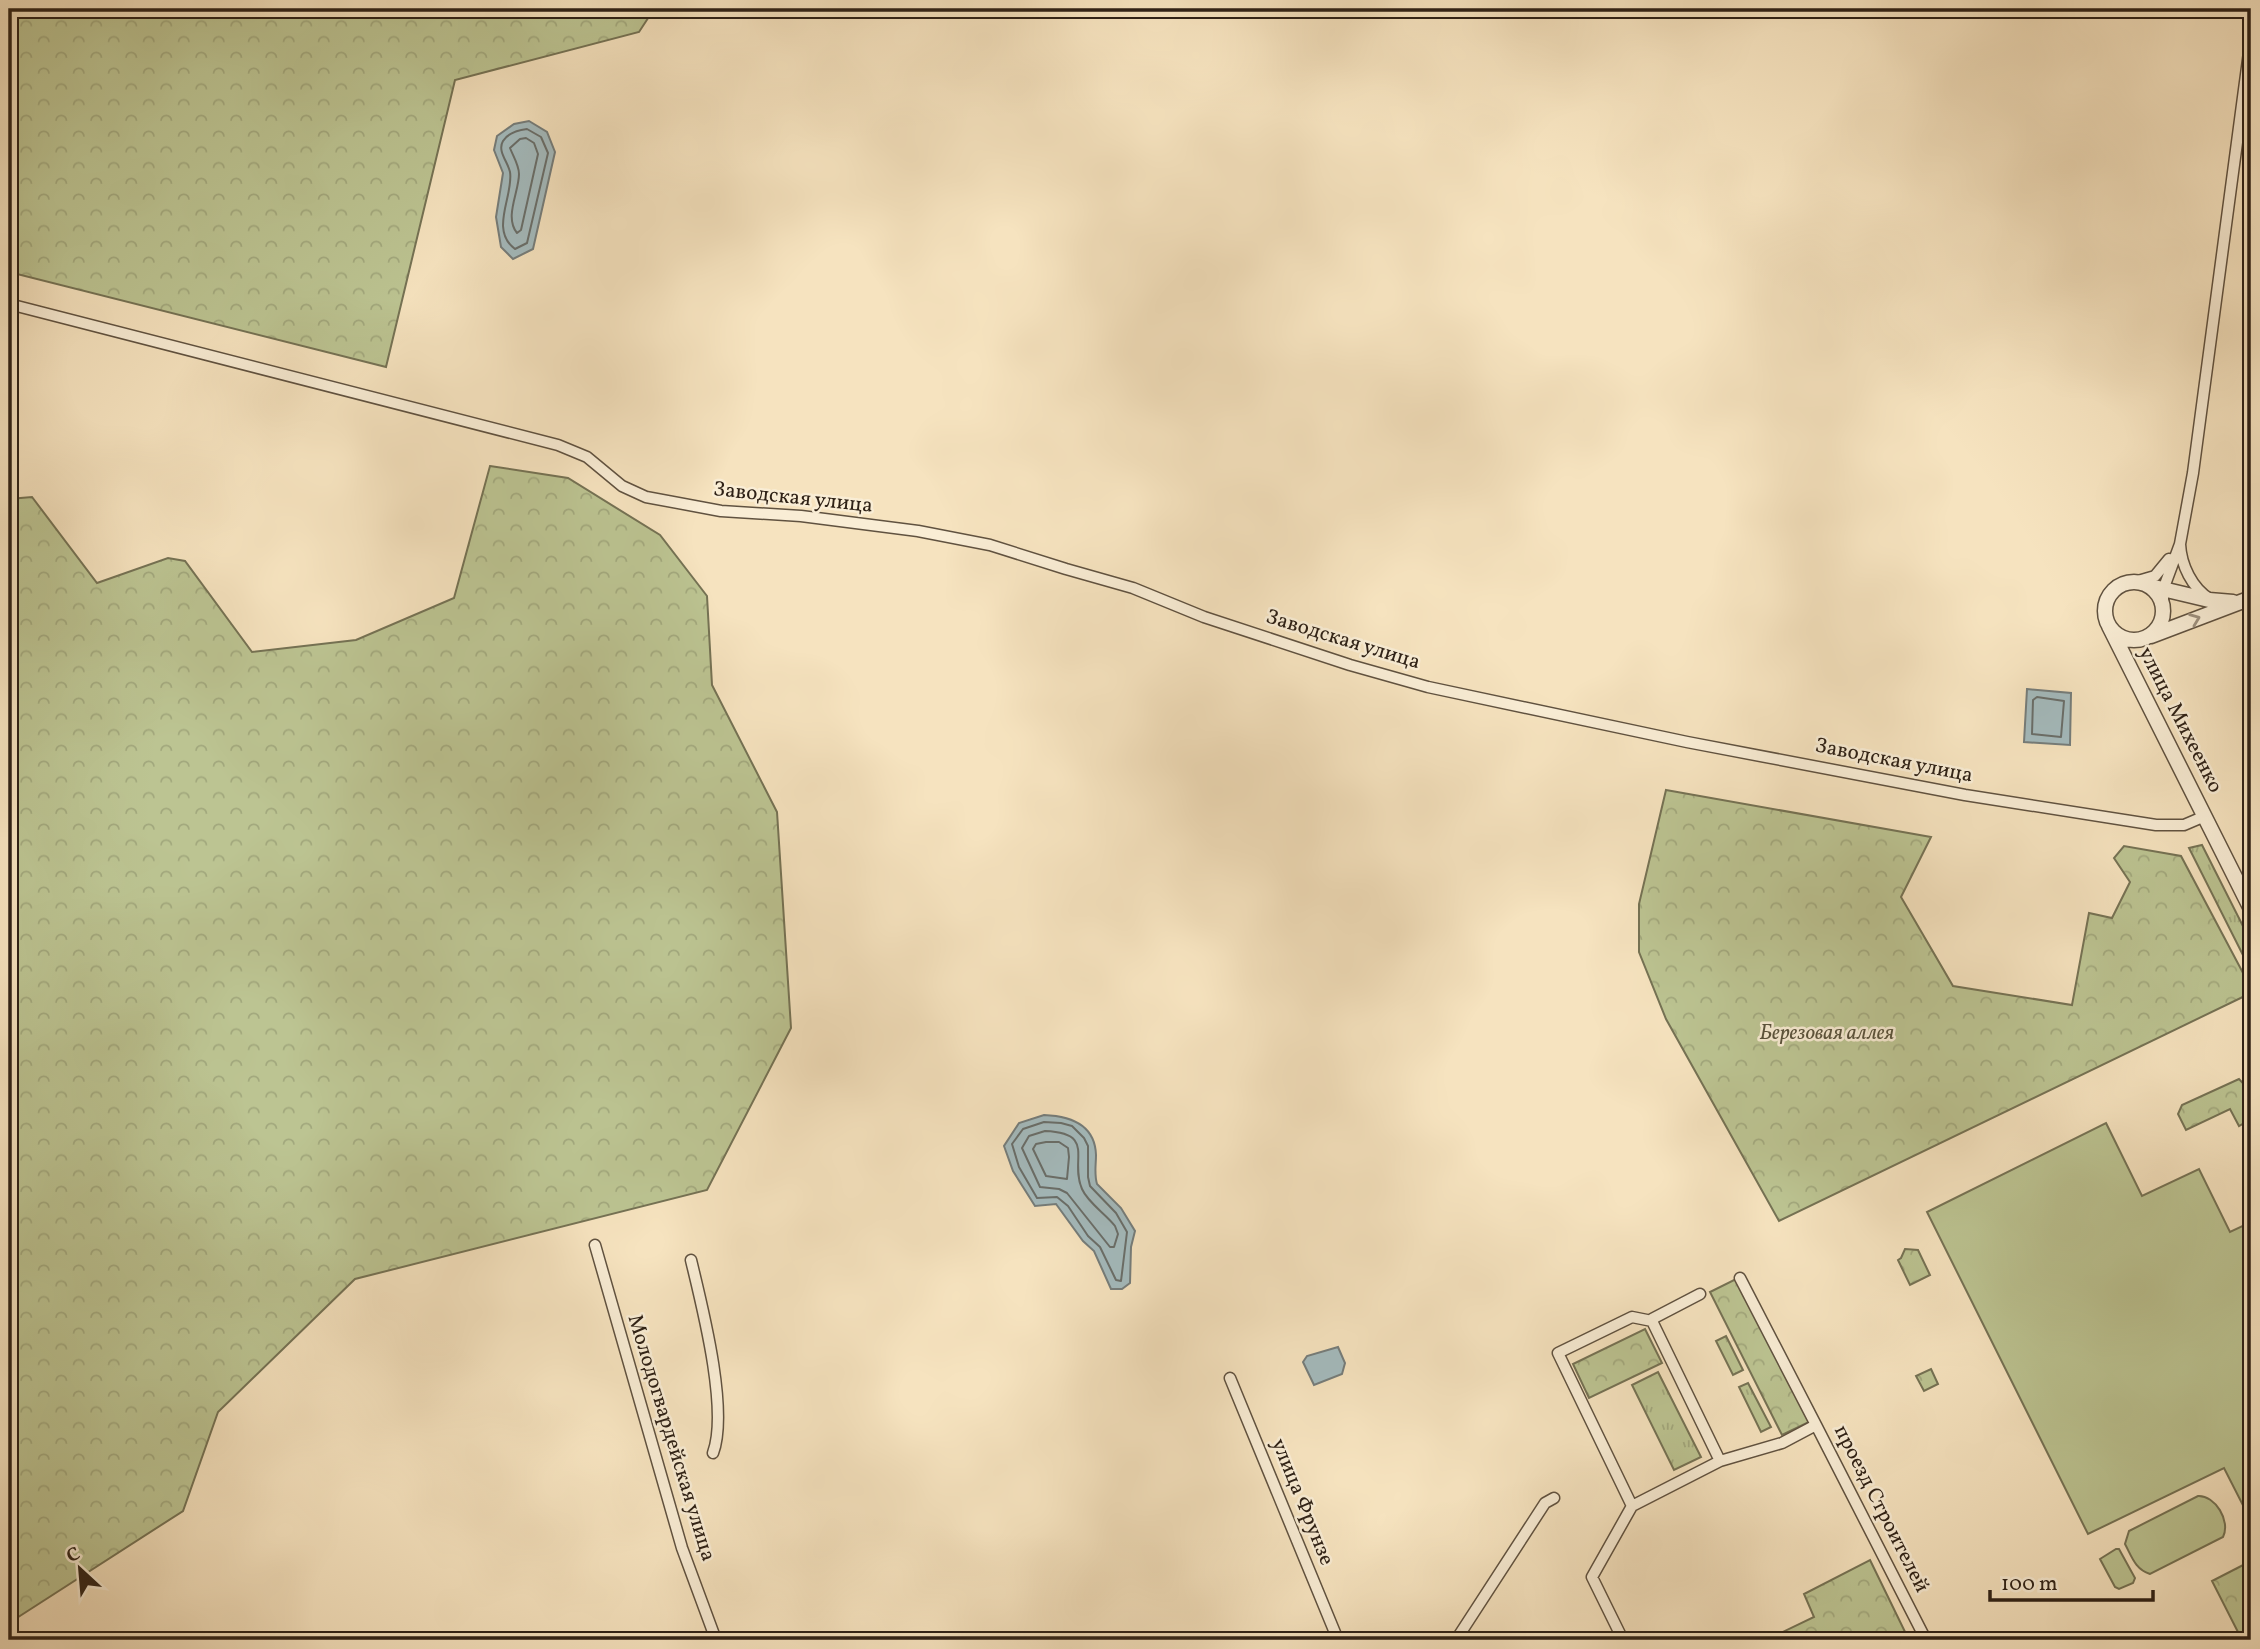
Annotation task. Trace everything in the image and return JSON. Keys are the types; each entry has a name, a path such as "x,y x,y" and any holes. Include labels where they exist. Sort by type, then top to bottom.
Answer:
{"street":[{"path":"2134,675 2132,658 2160,624 2163,590 2181,541 2193,473 2251,37"},
{"name":"Заводская улица","path":"9,304 572,450 587,457 622,486 646,497 721,511 801,516 918,531 990,545 1133,587 1204,617 1428,687 1687,742 1972,796 2175,827 2205,816"},
{"path":"2181,541 2155,576 2116,589 2107,602 2106,618 2109,626 2124,638 2146,638 2246,599"},
{"path":"2181,541 2182,559 2191,579 2204,595 2216,602"},
{"path":"2131,583 2216,602 2246,599"},
{"path":"2147,586 2155,591 2163,607"},
{"name":"улица Михеенко","path":"2109,626 2251,909"},
{"name":"Молодогвардейская улица","path":"594,1245 682,1548 716,1640"},
{"path":"691,1259 708,1336 719,1425 713,1452"},
{"path":"1740,1278 1816,1425"},
{"path":"1652,1321 1700,1294"},
{"path":"1623,1640 1592,1577 1632,1506 1558,1353 1632,1317 1652,1321"},
{"path":"1652,1321 1720,1461"},
{"name":"улица Фрунзе","path":"1230,1378 1338,1640"},
{"name":"проезд Строителей","path":"1632,1506 1720,1461 1782,1443 1816,1425 1926,1640"},
{"path":"1456,1640 1545,1503 1554,1498"}],"green space":[{"path":"9,9 654,9 639,32 455,80 386,367 9,272"},
{"path":"490,466 568,478 660,535 707,596 712,685 777,812 791,1028 707,1190 355,1279 218,1412 183,1511 9,1623 9,499 32,497 97,583 168,558 185,561 252,652 356,640 454,598"},
{"name":"Березовая аллея","path":"1666,790 1931,837 1901,897 1953,986 2072,1005 2089,913 2112,918 2130,882 2114,858 2124,846 2181,856 2251,988 2251,993 1779,1221 1666,1019 1639,952 1639,904"},
{"path":"2202,845 2251,942 2251,971 2189,848"},
{"path":"2239,1079 2248,1093 2251,1119 2239,1126 2230,1109 2186,1130 2178,1114 2182,1105"},
{"path":"2106,1123 2142,1196 2199,1169 2230,1232 2251,1222 2251,1521 2224,1468 2088,1534 1927,1212"},
{"path":"1905,1249 1918,1250 1930,1275 1910,1285 1898,1260"},
{"path":"1736,1279 1809,1422 1782,1435 1710,1292"},
{"path":"1645,1329 1662,1363 1589,1398 1573,1364"},
{"path":"1726,1336 1743,1370 1733,1375 1716,1341"},
{"path":"1931,1369 1938,1384 1924,1391 1916,1376"},
{"path":"1658,1372 1701,1457 1674,1470 1632,1385"},
{"path":"1748,1383 1771,1427 1761,1432 1739,1387"},
{"path":"2198,1496 2210,1500 2220,1510 2225,1524 2223,1537 2150,1574 2141,1569 2134,1562 2125,1544 2129,1531"},
{"path":"2119,1549 2135,1578 2133,1583 2119,1589 2115,1587 2100,1559"},
{"path":"1870,1560 1909,1640 1766,1640 1814,1617 1804,1594"},
{"path":"2251,1561 2251,1640 2242,1640 2212,1581"}],"water":[{"path":"529,121 547,132 555,152 533,249 513,259 501,247 496,217 503,173 494,150 497,136 514,124"},
{"path":"2027,689 2071,693 2070,745 2024,742"},
{"path":"1044,1115 1072,1120 1086,1129 1095,1144 1097,1184 1121,1208 1135,1231 1131,1247 1130,1283 1122,1289 1111,1289 1094,1251 1083,1241 1056,1204 1035,1206 1013,1171 1004,1146 1019,1123"},
{"path":"1338,1347 1345,1363 1342,1374 1314,1385 1303,1362 1307,1356"}]}
